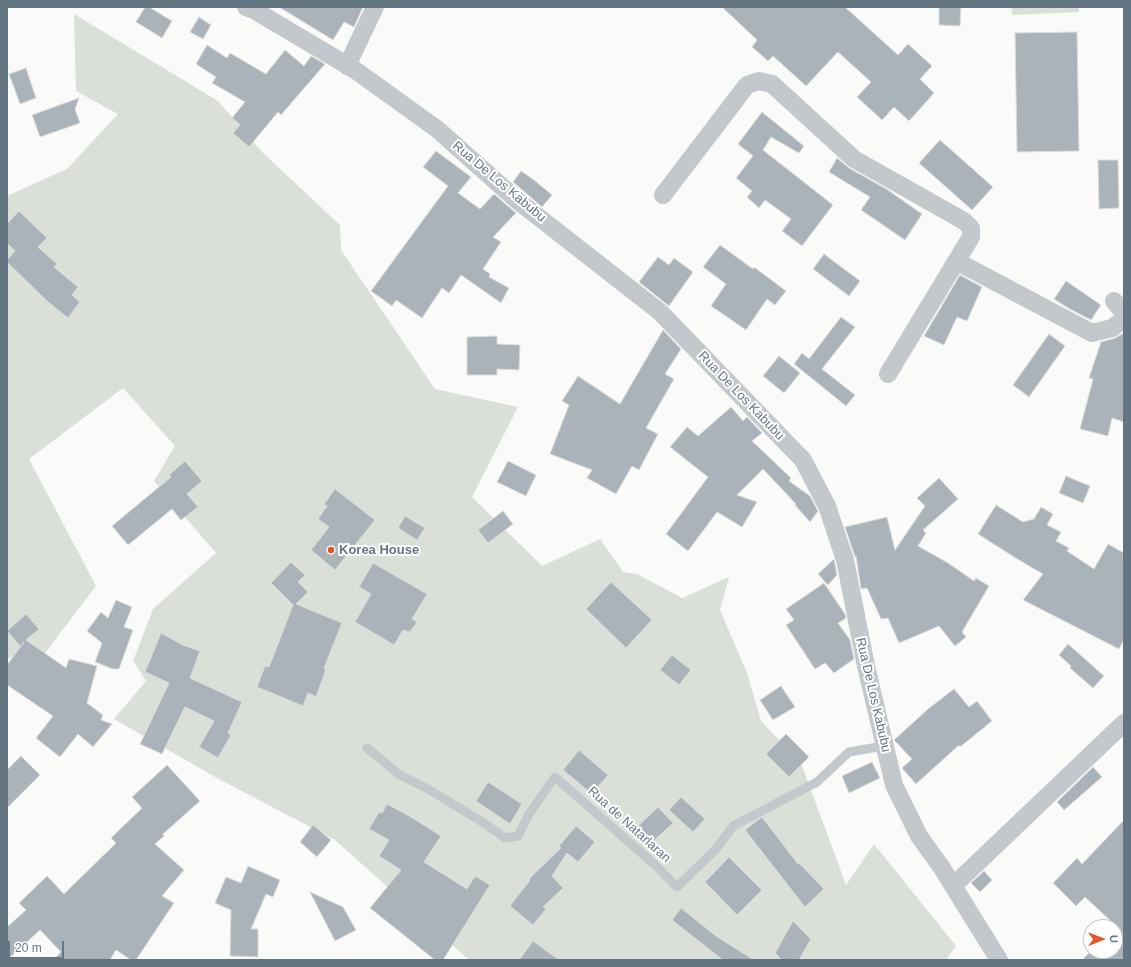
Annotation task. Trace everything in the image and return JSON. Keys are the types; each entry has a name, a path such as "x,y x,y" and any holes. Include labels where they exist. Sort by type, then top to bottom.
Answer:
{"street":[{"name":"Rua De Los Kabubu","path":"246,7 254,10 355,70 436,129 518,200 660,312 803,460 827,506 845,560 866,666 894,785 919,836 953,886 999,960"},
{"path":"347,66 375,7"},
{"path":"664,195 747,85 759,81 772,84 854,159 964,222 971,228 971,237 888,374"},
{"path":"956,261 1092,333 1112,328 1124,319"},
{"path":"953,886 1124,723"}],"lane":[{"name":"Rua de Natarlaran","path":"367,748 400,775 428,788 505,838 518,836 533,808 555,776 654,864 677,887 716,849 734,826 817,782 849,752 884,746"}],"shaded area":[{"path":"1012,7 1079,7 1079,12 1012,15"},
{"path":"74,14 218,101 264,154 340,225 341,250 435,389 518,407 472,497 542,566 600,539 623,572 637,574 682,598 729,577 720,610 747,673 761,721 801,763 846,885 874,844 956,946 946,960 469,960 335,840 217,778 114,719 146,681 133,661 153,609 216,553 154,481 175,446 123,388 29,459 96,586 45,653 7,658 7,196 67,169 118,114 76,91"}],"building":[{"path":"145,7 149,7 172,21 162,38 136,22"},
{"path":"279,7 363,7 354,27 344,22 333,40"},
{"path":"722,7 845,7 898,55 908,44 932,66 920,79 934,93 909,121 894,107 882,120 857,97 871,82 838,52 806,86 773,56 768,61 752,47 757,40"},
{"path":"939,7 961,7 960,26 939,25"},
{"path":"199,17 211,25 203,39 190,32"},
{"path":"1077,32 1079,151 1017,152 1015,33"},
{"path":"207,45 227,58 230,53 266,74 285,50 304,66 311,56 325,64 281,115 278,112 249,147 233,133 240,125 232,118 245,102 212,83 216,77 196,64"},
{"path":"26,68 36,98 20,104 9,74"},
{"path":"79,98 75,109 80,123 40,137 32,115"},
{"path":"762,112 804,146 799,153 771,137 763,150 833,205 802,246 782,231 791,219 765,200 759,208 747,197 752,191 736,178 753,156 738,144"},
{"path":"940,140 993,187 972,210 919,163"},
{"path":"436,151 471,177 458,193 480,209 494,194 516,213 493,237 501,242 483,269 490,274 489,277 509,288 501,303 461,275 449,293 442,288 422,318 396,300 392,306 371,291 448,186 423,167"},
{"path":"837,158 849,168 888,190 922,214 905,240 861,210 870,197 829,172"},
{"path":"1098,160 1118,160 1119,208 1099,209"},
{"path":"521,171 552,195 542,207 513,182"},
{"path":"19,211 47,238 38,247 57,264 54,267 78,287 72,295 80,302 68,318 47,301 7,262 15,251 7,243 7,224"},
{"path":"720,245 753,269 754,267 786,291 775,305 767,299 746,330 711,306 726,284 703,267"},
{"path":"824,254 860,281 849,296 813,269"},
{"path":"658,257 669,265 674,258 693,272 669,306 639,282"},
{"path":"960,275 982,287 967,321 957,317 944,345 924,336"},
{"path":"1066,281 1101,305 1091,320 1054,299"},
{"path":"841,317 855,327 822,369 855,395 846,406 794,364 802,353 809,359"},
{"path":"663,330 681,349 665,374 674,379 646,428 658,434 639,470 632,466 616,494 587,478 592,470 550,454 569,405 562,401 578,376 620,404"},
{"path":"1124,333 1124,422 1112,418 1108,436 1080,429 1093,379 1089,378 1101,342 1115,338"},
{"path":"1049,334 1065,346 1029,397 1013,385"},
{"path":"497,336 497,344 520,345 519,370 497,369 497,375 467,375 467,337"},
{"path":"779,356 800,373 784,393 763,376"},
{"path":"731,407 743,421 747,417 762,433 752,441 791,478 789,481 810,496 818,511 810,522 795,505 796,504 763,469 737,495 757,502 742,527 717,512 688,551 666,534 708,477 670,447 687,427 698,436"},
{"path":"185,461 202,481 187,494 198,507 181,520 172,509 128,545 112,526 171,477 169,475"},
{"path":"508,461 536,475 526,496 497,482"},
{"path":"1066,476 1090,486 1083,503 1059,493"},
{"path":"939,478 958,499 923,530 926,533 918,546 948,563 974,581 976,578 989,586 962,632 966,637 955,646 939,626 899,643 888,618 881,619 867,588 861,589 856,556 855,557 845,527 887,517 895,550 925,506 917,498"},
{"path":"335,489 375,520 335,570 311,550 329,527 318,519 327,506 324,504"},
{"path":"996,505 1023,522 1034,519 1041,507 1053,514 1047,525 1061,532 1056,541 1069,548 1067,551 1094,569 1108,544 1124,553 1124,639 1119,649 1023,600 1043,574 978,534"},
{"path":"503,511 513,524 488,543 478,530"},
{"path":"405,516 425,528 417,540 398,528"},
{"path":"834,559 837,575 828,585 818,574"},
{"path":"291,562 305,575 298,582 308,592 296,604 342,623 324,668 326,669 316,697 308,693 303,706 257,687 265,666 269,667 293,605 271,583"},
{"path":"373,563 427,594 412,619 417,622 410,632 403,630 394,645 355,622 371,594 359,587"},
{"path":"611,582 652,620 626,648 586,609"},
{"path":"824,583 845,614 846,618 838,623 850,640 854,659 834,673 825,663 815,669 786,625 794,620 786,609"},
{"path":"116,600 132,607 124,627 133,630 119,669 113,669 95,662 102,643 87,631 101,612 108,618"},
{"path":"26,614 39,629 26,640 66,668 69,659 97,666 87,703 103,715 101,720 112,724 93,747 78,734 60,757 36,738 53,716 7,685 7,665 24,642 20,646 7,631"},
{"path":"161,633 183,645 200,651 190,678 242,702 228,733 231,735 218,758 199,747 214,721 185,707 162,754 140,744 169,683 145,672"},
{"path":"1068,644 1104,676 1093,688 1070,668 1071,666 1059,655"},
{"path":"672,655 691,670 679,685 660,670"},
{"path":"781,686 795,707 773,720 760,700"},
{"path":"954,689 969,707 977,701 992,721 960,747 959,745 916,784 902,768 912,759 894,740 928,709"},
{"path":"786,734 809,757 789,777 766,754"},
{"path":"579,750 608,775 592,794 563,770"},
{"path":"21,756 40,775 7,808 7,770"},
{"path":"872,762 880,778 849,793 842,776"},
{"path":"167,765 200,801 163,834 164,836 155,844 184,870 162,896 174,903 136,960 131,960 116,950 110,960 53,960 61,952 40,930 7,960 7,927 26,910 19,903 47,876 64,894 116,843 111,838 142,808 132,797"},
{"path":"1093,767 1102,777 1064,810 1057,802"},
{"path":"488,782 522,804 510,824 476,801"},
{"path":"681,797 705,819 693,832 669,810"},
{"path":"387,804 441,836 424,862 467,889 475,876 490,885 443,960 435,960 370,908 401,870 379,856 389,840 369,829 379,812 382,813"},
{"path":"658,807 673,823 648,846 634,830"},
{"path":"762,817 798,864 799,863 824,889 805,907 745,830"},
{"path":"1124,820 1124,960 1082,960 1123,959 1123,919 1109,919 1085,897 1076,906 1053,883 1077,858 1082,864"},
{"path":"313,825 331,840 317,857 300,842"},
{"path":"576,826 595,842 578,862 567,853 552,876 563,888 543,907 546,909 533,925 510,906 530,880 529,879 561,848 559,846"},
{"path":"729,857 762,890 737,915 705,882"},
{"path":"248,866 280,880 273,897 266,894 251,929 258,929 258,957 230,956 231,910 215,903 226,877 241,883"},
{"path":"984,871 992,880 980,892 971,883"},
{"path":"310,892 343,907 356,930 335,941"},
{"path":"681,908 716,936 754,960 723,960 672,920"},
{"path":"793,921 811,939 799,960 782,960 775,953"},
{"path":"533,941 559,960 519,960"}],"place":[{"name":"Korea House","path":"331,550"}]}
